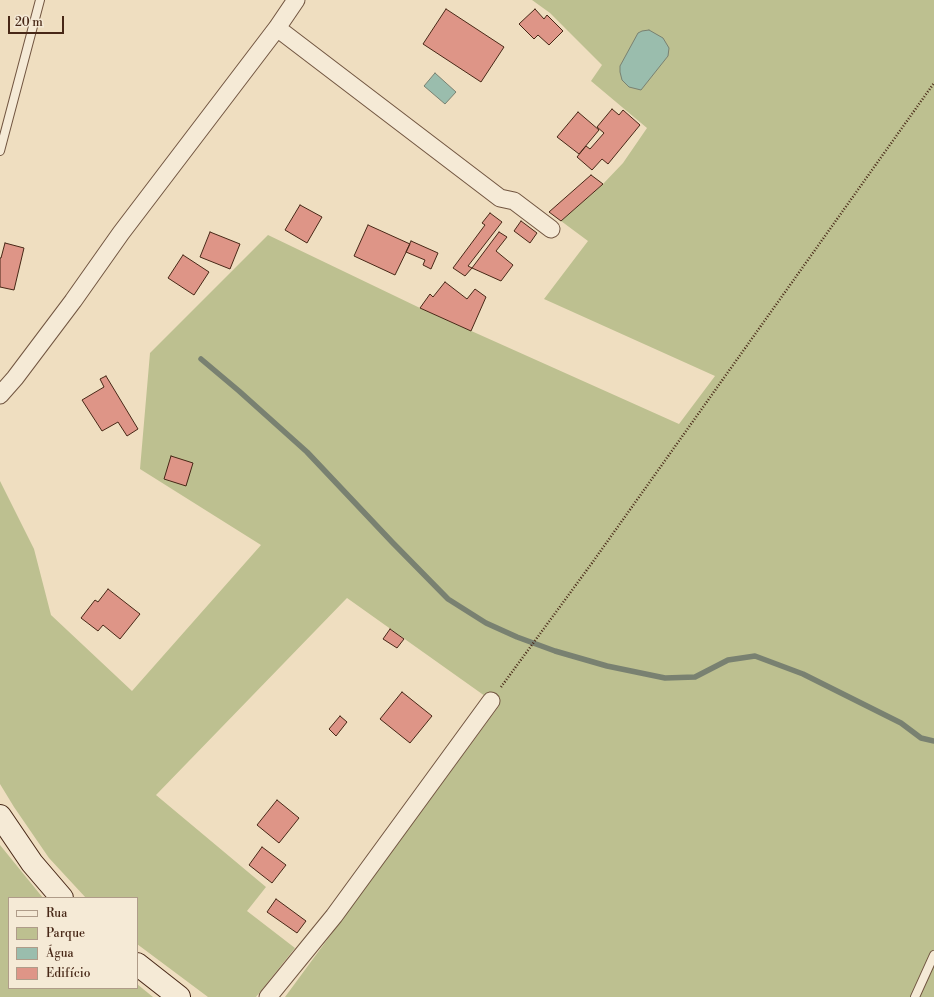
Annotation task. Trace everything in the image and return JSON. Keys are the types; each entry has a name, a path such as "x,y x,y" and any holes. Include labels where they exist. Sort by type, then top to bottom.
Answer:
{"main road":[{"path":"0,816 32,863 61,897"},
{"path":"138,965 178,997"}],"street":[{"path":"0,395 15,378 60,319 121,233 277,28 296,0"},
{"path":"277,28 500,198 514,201 551,229"},
{"path":"268,997 334,916 491,701"}],"lane":[{"path":"0,151 40,0"},
{"path":"915,997 934,955"}],"path":[{"path":"491,701 592,563 934,83"}],"green space":[{"path":"532,0 934,0 934,997 285,997 499,706 347,598 156,795 266,887 247,911 295,948 256,997 208,997 138,945 138,897 85,897 49,858 0,784 0,481 34,549 51,615 132,691 261,545 140,469 150,353 268,235 420,308 679,424 715,376 544,299 588,241 561,221 603,184 623,163 647,128 591,81 602,65 550,13"},
{"path":"0,845 42,897 8,897 8,989 138,989 138,985 153,997 0,997"}],"water":[{"path":"649,30 663,38 669,48 668,56 641,90 629,87 622,80 620,66 638,33"},
{"path":"435,73 456,92 445,104 424,86"}],"building":[{"path":"446,9 504,47 481,82 423,44"},
{"path":"535,9 544,19 547,15 563,31 549,45 538,35 534,39 519,24"},
{"path":"612,109 619,115 623,110 640,125 608,164 602,159 592,170 577,157 586,146 590,149 604,133 597,127"},
{"path":"578,112 599,130 579,154 557,137"},
{"path":"591,175 603,184 561,221 549,212"},
{"path":"300,205 322,217 307,243 285,230"},
{"path":"490,213 502,222 468,266 472,268 465,276 453,268 485,225 482,223"},
{"path":"521,221 537,233 530,243 514,231"},
{"path":"368,225 410,244 395,275 354,256"},
{"path":"210,232 240,244 230,269 200,257"},
{"path":"499,232 507,237 496,251 513,265 501,281 472,268"},
{"path":"411,241 438,253 431,269 423,265 425,260 406,252"},
{"path":"5,243 24,248 14,290 0,287 0,258"},
{"path":"183,255 209,272 194,295 168,278"},
{"path":"445,282 467,299 475,289 486,297 471,331 420,308 430,294 433,297"},
{"path":"106,376 138,429 127,436 118,422 102,431 82,400 104,387 100,379"},
{"path":"171,456 193,463 186,486 164,479"},
{"path":"108,589 140,614 120,639 103,625 98,631 81,618 95,600 98,602"},
{"path":"390,629 404,639 397,648 383,639"},
{"path":"402,692 432,716 410,743 380,719"},
{"path":"340,716 347,722 336,736 329,729"},
{"path":"277,800 299,818 279,843 257,825"},
{"path":"262,847 286,865 272,883 249,865"},
{"path":"276,899 306,921 297,933 267,912"}],"waterway":[{"path":"201,359 307,452 448,599 486,623 517,637 555,651 607,666 665,678 695,677 728,660 755,656 803,674 901,723 921,738 934,741"}]}
